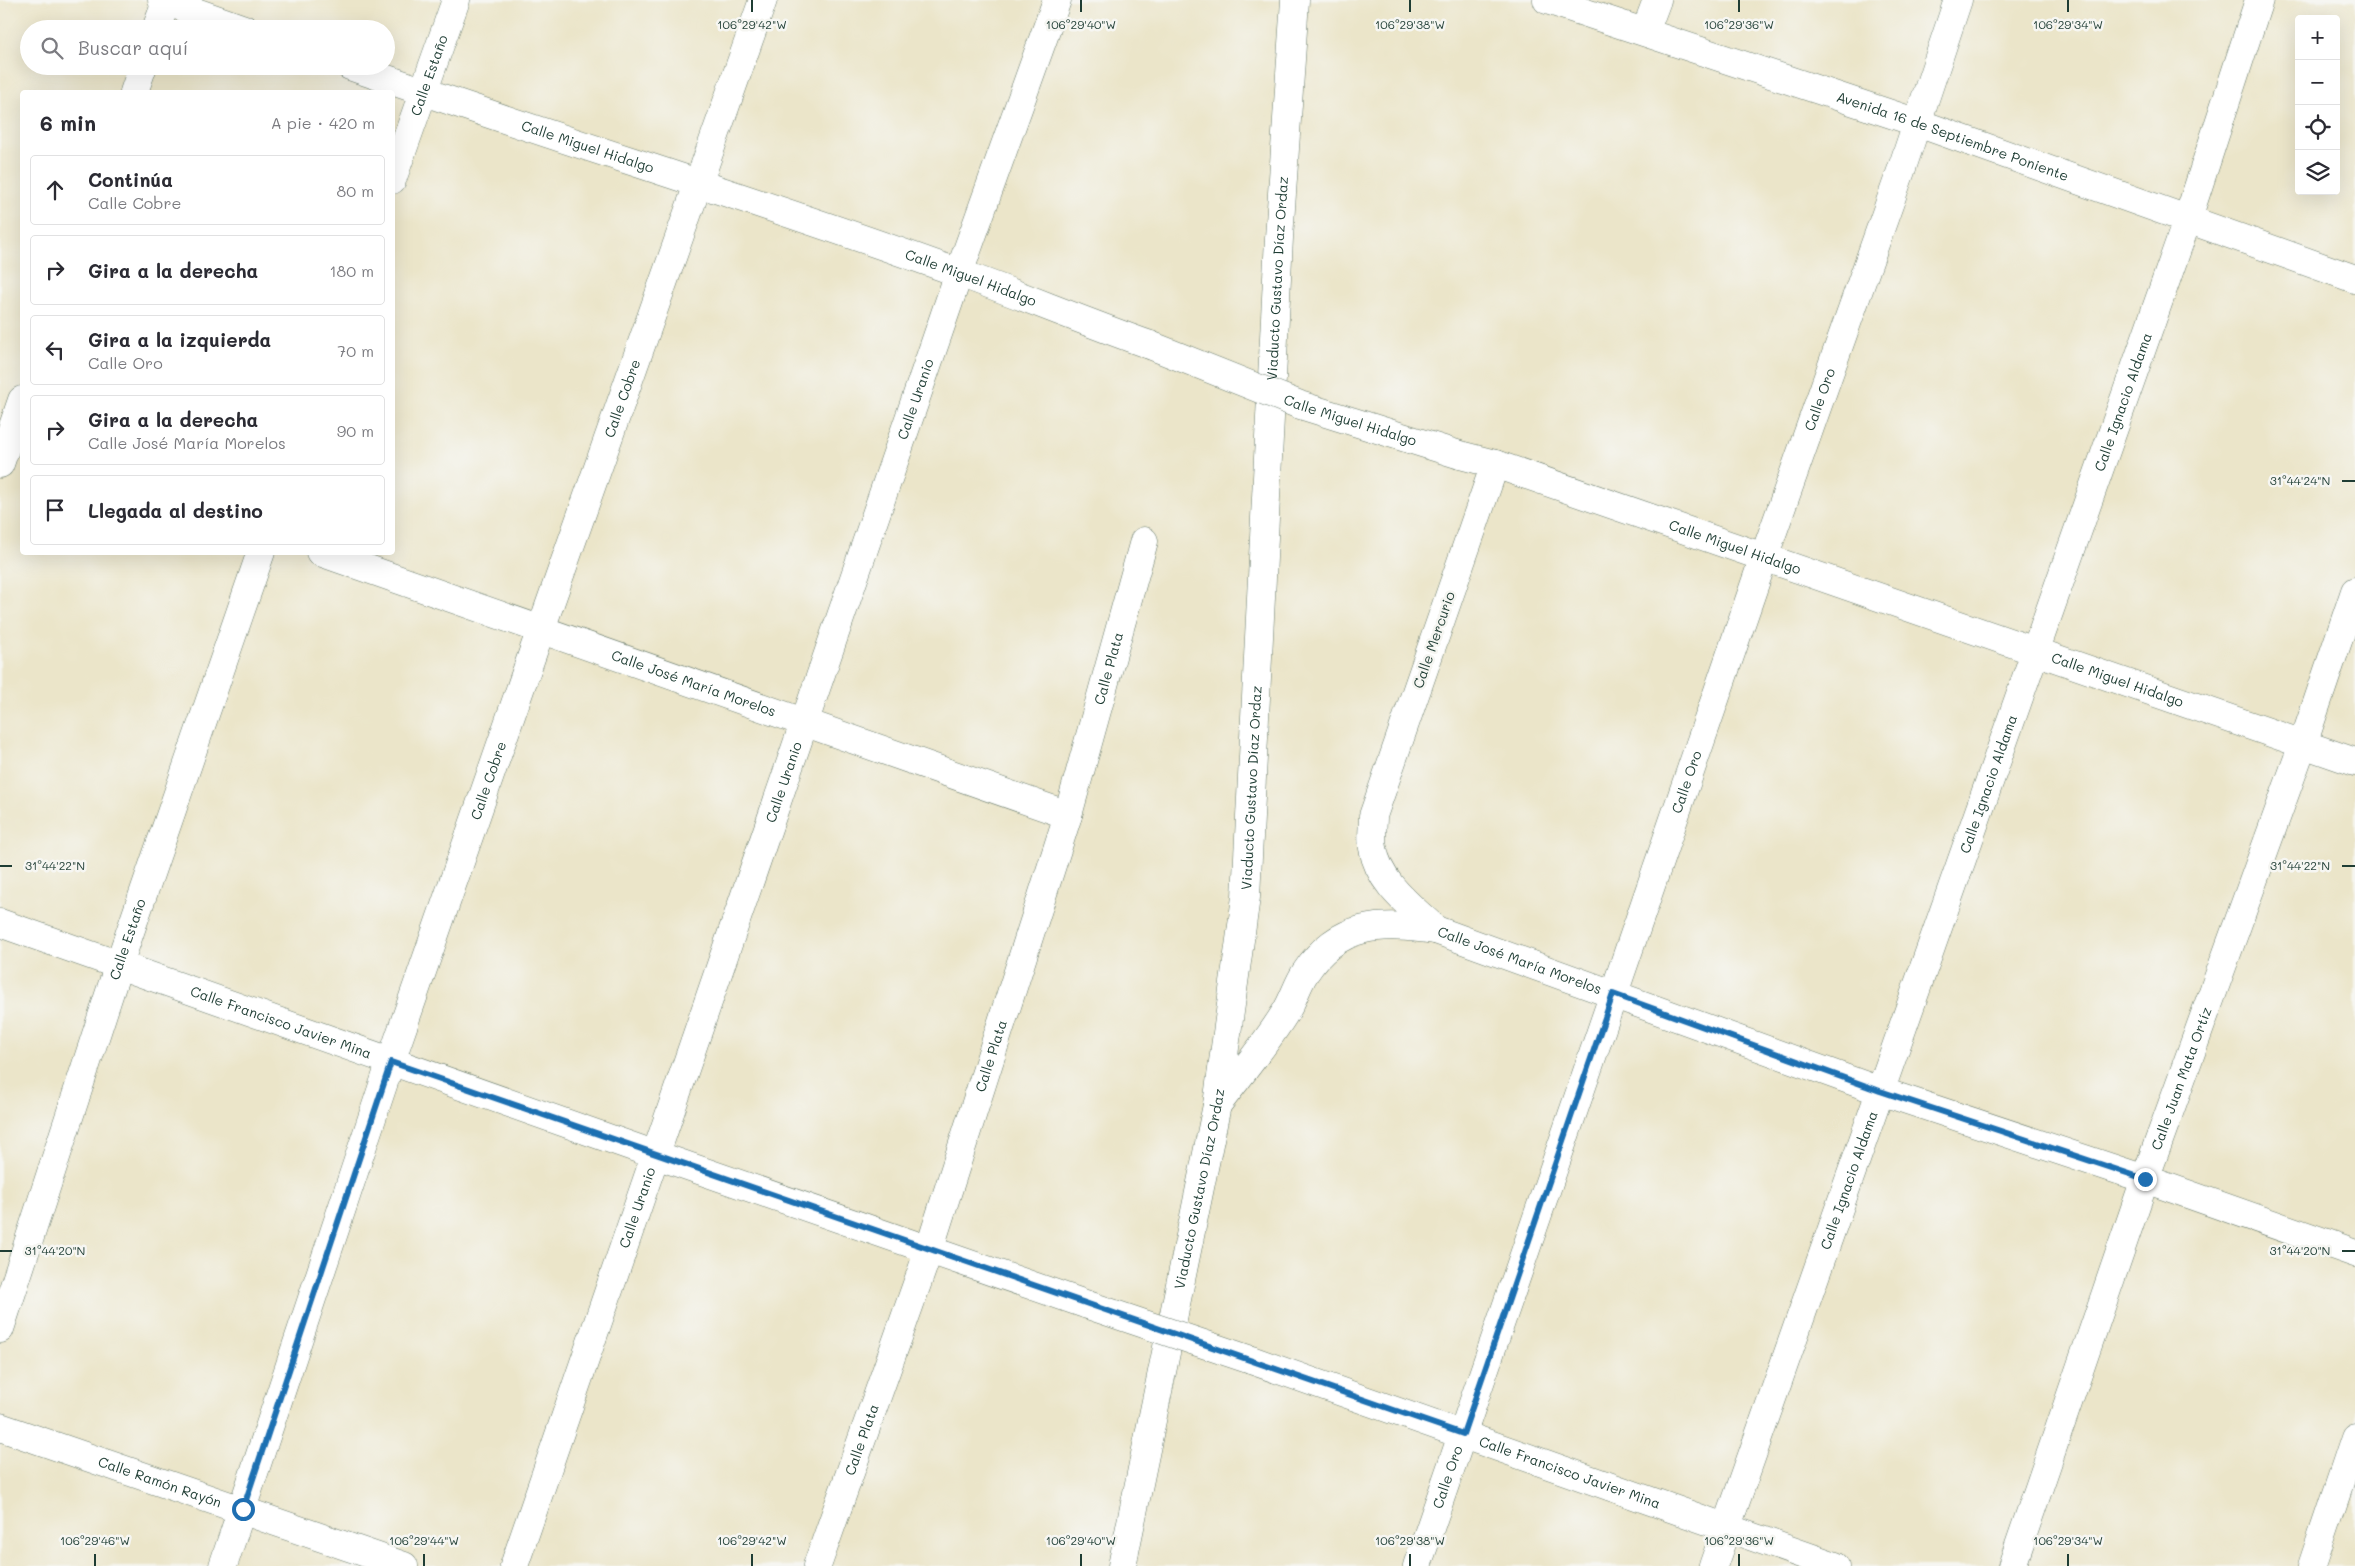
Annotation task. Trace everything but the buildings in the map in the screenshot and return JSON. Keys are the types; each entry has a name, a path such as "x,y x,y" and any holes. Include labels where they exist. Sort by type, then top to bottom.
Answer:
{"street":[{"path":"159,20 165,0 219,20"},
{"name":"Calle Estaño","path":"395,171 456,0"},
{"name":"Calle Cobre","path":"223,1566 391,1062 540,629 763,0"},
{"name":"Calle Uranio","path":"514,1566 959,273 1057,0"},
{"name":"Viaducto Gustavo Díaz Ordaz","path":"1122,1566 1217,1105 1246,897 1279,238 1295,0"},
{"name":"Avenida 16 de Septiembre Poniente","path":"1547,0 1918,123 2355,279"},
{"path":"1645,32 1657,0"},
{"name":"Calle Oro","path":"1417,1566 1764,557 1918,123 1958,0"},
{"name":"Calle Ignacio Aldama","path":"1713,1566 2188,218 2259,0"},
{"path":"135,90 140,75"},
{"name":"Calle Miguel Hidalgo","path":"375,75 699,183 959,273 1069,317 1150,345 1300,405 1460,455 1495,464 2355,762"},
{"path":"8,447 20,407"},
{"name":"Calle Mercurio","path":"1373,816 1495,464"},
{"name":"Calle Plata","path":"817,1566 929,1250 1068,815 1144,541"},
{"name":"Calle Estaño","path":"0,1329 119,964 260,555"},
{"name":"Calle José María Morelos","path":"329,555 1068,815"},
{"name":"Calle Juan Mata Ortíz","path":"2012,1566 2145,1179 2303,744 2355,591"},
{"name":"Calle José María Morelos","path":"1373,816 1372,847 1380,872 1393,889 1436,930 1880,1091 2145,1179 2355,1253"},
{"name":"Calle Francisco Javier Mina","path":"0,923 656,1155 1251,1360 1835,1566"},
{"path":"1217,1105 1285,1013 1305,973 1334,942 1353,932 1375,926 1397,925 1436,930"},
{"name":"Calle Ramón Rayón","path":"0,1427 243,1509 404,1566"},
{"path":"2312,1566 2355,1438"}],"route":[{"path":"243,1509 391,1062 1463,1434 1613,994 1880,1091 2145,1179"}]}
